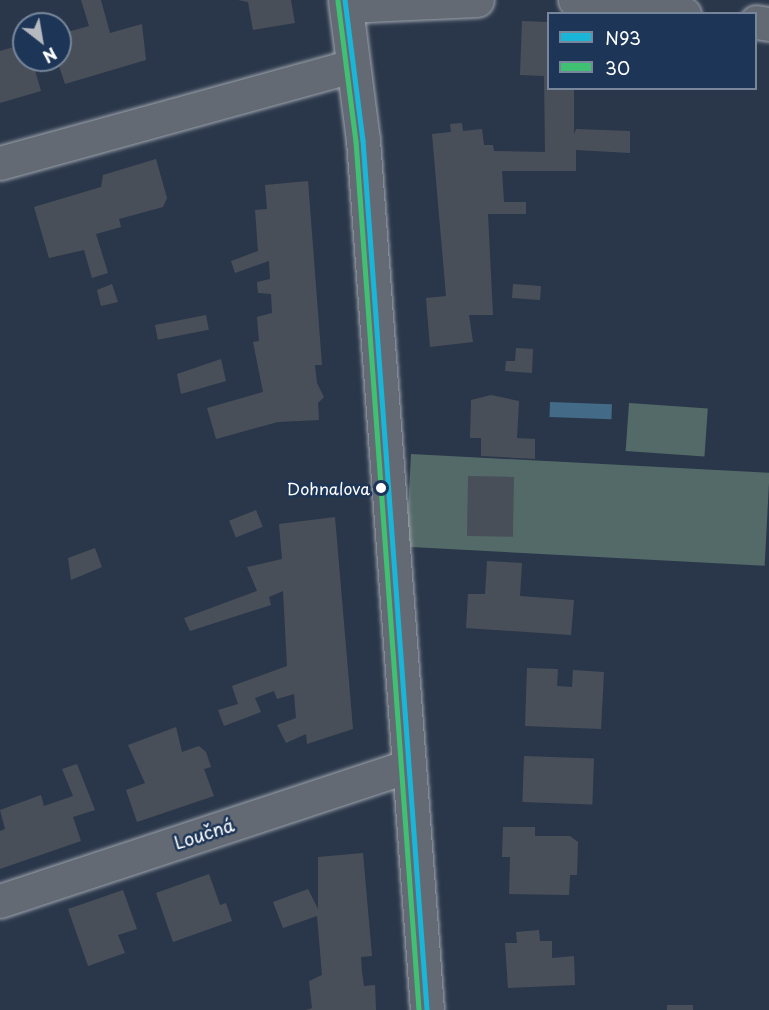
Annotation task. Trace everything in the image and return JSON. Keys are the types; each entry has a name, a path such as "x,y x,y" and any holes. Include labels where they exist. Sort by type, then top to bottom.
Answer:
{"street":[{"path":"427,1010 363,140 346,3 477,0"},
{"path":"575,0 668,12"},
{"path":"0,163 353,66"},
{"name":"Loučná","path":"0,901 408,766"}],"green space":[{"path":"629,403 708,409 704,456 626,451"},
{"path":"411,454 769,473 765,566 406,547"}],"water":[{"path":"550,402 612,404 611,419 549,417"}],"building":[{"path":"81,0 101,0 110,33 142,24 146,60 65,84 61,72 72,72 72,31 89,26"},
{"path":"238,0 291,0 295,23 253,30 248,2"},
{"path":"522,21 547,22 547,90 574,90 574,134 576,129 630,131 630,153 576,150 576,171 502,171 504,202 526,202 526,214 488,214 493,315 469,315 473,342 430,347 426,298 446,296 432,134 451,132 450,124 462,123 463,131 482,129 484,145 493,145 494,151 545,152 544,76 520,75"},
{"path":"12,48 12,72 35,72 41,91 0,103 0,51"},
{"path":"156,159 167,198 163,207 119,219 121,227 96,234 108,273 92,278 84,250 49,258 34,207 101,187 103,175"},
{"path":"308,181 322,365 315,365 317,383 324,397 318,403 319,420 278,422 216,439 207,408 263,392 253,342 259,341 257,317 272,313 271,294 258,293 257,282 270,279 269,261 235,273 231,261 258,251 255,210 267,209 265,185"},
{"path":"112,284 118,302 101,306 97,290"},
{"path":"513,284 541,286 540,300 512,298"},
{"path":"206,315 209,330 158,340 155,325"},
{"path":"516,348 533,349 532,373 505,371 506,361 515,361"},
{"path":"221,359 226,381 181,394 177,374"},
{"path":"491,395 519,401 517,438 535,439 535,459 481,456 481,438 470,438 471,400"},
{"path":"468,476 514,477 513,537 467,536"},
{"path":"256,510 263,527 236,538 229,521"},
{"path":"335,517 353,729 307,744 306,734 286,743 277,725 296,718 294,694 277,699 274,691 255,698 261,712 224,726 218,710 238,704 232,686 287,666 283,591 269,597 271,605 190,631 184,618 257,591 247,567 282,559 279,524"},
{"path":"95,548 102,567 71,580 68,558"},
{"path":"487,561 522,563 520,596 574,600 571,635 466,628 468,594 485,594"},
{"path":"527,668 558,669 557,686 572,687 573,670 604,672 601,729 525,726"},
{"path":"176,727 182,752 199,746 206,752 211,767 204,769 214,796 137,822 126,790 145,783 128,745"},
{"path":"524,756 594,758 592,804 522,802"},
{"path":"77,764 95,810 73,817 81,841 0,869 0,831 5,829 0,810 41,795 44,806 73,796 62,769"},
{"path":"503,827 535,827 535,836 570,836 578,842 577,875 570,875 569,895 509,894 510,857 502,857"},
{"path":"363,853 372,956 361,957 362,972 364,986 375,985 376,1010 306,1010 312,1008 309,981 322,975 317,916 283,928 273,902 308,889 318,909 318,857"},
{"path":"209,874 220,905 226,903 232,921 173,942 156,893"},
{"path":"123,890 137,929 118,935 125,953 88,966 68,909"},
{"path":"539,930 540,941 552,941 552,958 574,956 575,985 508,988 505,943 517,943 516,932"},
{"path":"667,1005 693,1005 693,1010 667,1010"}],"transit line":[{"name":"N93","path":"345,0 363,140 427,1010"},
{"name":"30","path":"338,1 356,141 419,1010"}],"place":[{"name":"Dohnalova","path":"381,488"}]}
